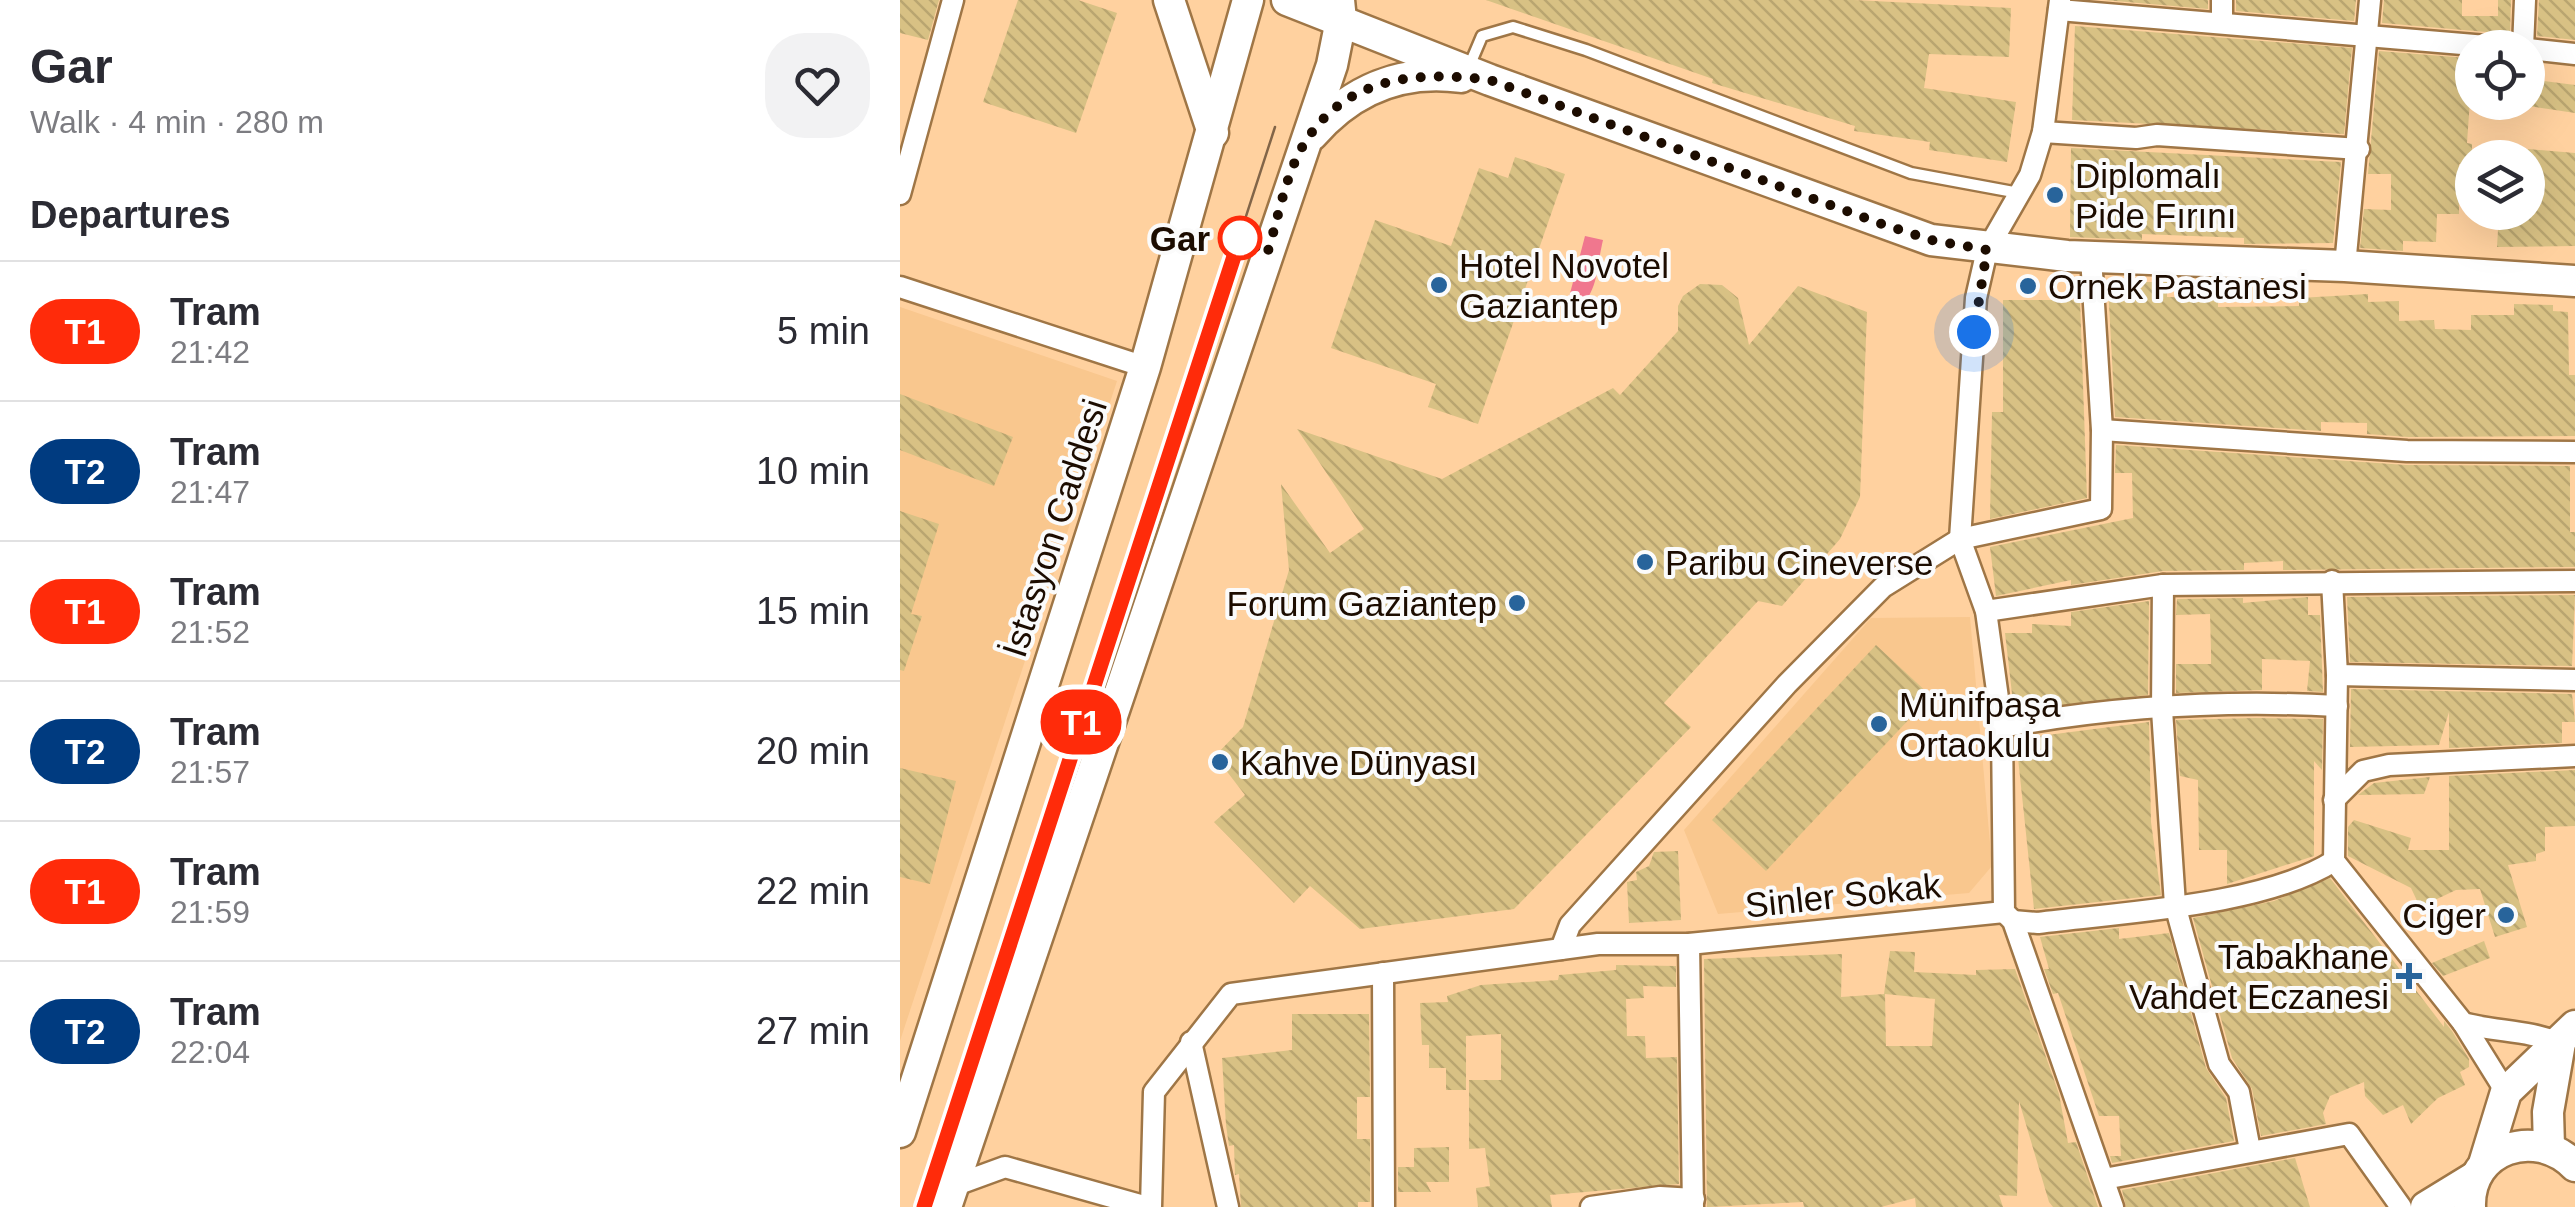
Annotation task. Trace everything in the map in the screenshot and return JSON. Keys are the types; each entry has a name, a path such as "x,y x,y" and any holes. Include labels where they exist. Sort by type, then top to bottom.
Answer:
{"street":[{"path":"900,194 953,0"},
{"path":"1170,0 1213,134"},
{"name":"İstasyon Caddesi","path":"900,1132 1144,367 1248,0"},
{"path":"1287,0 1340,10 1479,76 1931,240 1987,250 2091,257 2345,266 2575,281"},
{"path":"2345,266 2370,0"},
{"path":"2525,0 2525,30"},
{"path":"2113,1207 2008,916 2002,726 1986,611 1960,540 1976,298 1987,250 2020,194 2043,132 2059,5 2222,10 2366,34 2455,43"},
{"path":"950,1196 1332,65 1340,10"},
{"path":"2545,50 2575,54"},
{"path":"1303,145 1355,98 1398,77 1479,76"},
{"path":"2043,132 2136,138 2157,134 2359,149"},
{"path":"1560,949 1570,925 1787,684 1883,588 1960,540 2101,510 2102,430 2091,257"},
{"path":"900,287 1144,367"},
{"path":"2102,430 2407,452 2575,452"},
{"path":"2332,581 2337,675 2334,860 2462,1024 2506,1092"},
{"path":"1986,611 2163,585 2575,581"},
{"path":"2163,585 2162,710 2175,905 2219,1064 2239,1092 2250,1150"},
{"path":"2337,675 2575,680"},
{"path":"2002,726 2064,716 2274,703 2337,706"},
{"path":"2334,800 2363,770 2388,765 2575,756"},
{"name":"Sinler Sokak","path":"1149,1207 1154,1092 1231,994 1560,949 1689,944 2008,916 2038,922 2175,905 2308,878 2334,860"},
{"path":"1591,1207 1660,1197 1694,1203 1689,944"},
{"path":"1383,973 1384,1207"},
{"path":"2462,1024 2491,1031 2568,1034"},
{"path":"2477,1183 2506,1092 2568,1034"},
{"path":"2566,1156 2548,1112 2568,1034"},
{"path":"1191,1042 1228,1207"},
{"path":"2104,1178 2349,1134 2400,1207"},
{"path":"2426,1207 2477,1183 2514,1146 2566,1156"},
{"path":"950,1196 1005,1167 1149,1207"}],"lane":[{"path":"1479,76 1482,36 1513,27 1586,50 1912,173 2020,194"}],"shaded area":[{"path":"1585,236 1603,240 1592,289 1574,316 1567,305"},
{"path":"900,307 1117,381 900,1041"},
{"name":"Münifpaşa Ortaokulu","path":"1970,617 1992,866 1969,893 1718,914 1684,830 1871,618"}],"building":[{"path":"900,0 939,0 928,40 900,33"},
{"path":"1018,0 1078,0 1117,13 1076,133 983,102"},
{"path":"1486,0 1854,0 2011,8 2009,57 1929,54 1924,88 2016,102 2007,162 1929,150 1930,142 1854,131 1855,126 1712,83 1713,79"},
{"path":"2104,0 2208,0 2208,9"},
{"path":"2236,0 2356,0 2354,21 2236,11"},
{"path":"2384,0 2462,0 2462,16 2498,16 2498,0 2511,0 2510,30 2382,23"},
{"path":"2539,0 2575,0 2575,40 2545,37 2545,30 2537,30"},
{"path":"2075,26 2352,48 2344,134 2072,120"},
{"path":"2379,51 2455,57 2455,120 2469,120 2467,140 2455,140 2455,214 2437,214 2436,242 2403,241 2403,251 2360,248 2364,209 2391,210 2391,174 2368,174"},
{"path":"2545,81 2575,85 2575,113 2545,109"},
{"path":"2071,148 2341,162 2333,243 2244,244 2244,238 2142,234 2142,240 2070,237"},
{"path":"2545,150 2575,153 2575,246 2497,247 2498,230 2545,230"},
{"name":"Hotel Novotel Gaziantep","path":"1515,157 1565,174 1478,424 1428,407 1436,384 1331,348 1375,220 1451,246 1479,168 1508,178"},
{"path":"2167,282 2167,297 2218,298 2218,307 2299,306 2299,298 2368,294 2368,302 2399,301 2399,321 2434,320 2435,329 2471,330 2471,315 2514,315 2514,304 2553,305 2553,311 2568,312 2569,375 2575,375 2575,436 2408,437 2367,434 2367,423 2321,422 2321,431 2115,417 2108,285"},
{"name":"Forum Gaziantep","path":"1700,284 1722,285 1738,298 1749,345 1798,286 1867,312 1860,497 1840,539 1782,606 1758,601 1664,703 1691,727 1514,909 1360,929 1310,886 1294,903 1214,822 1245,795 1215,756 1243,727 1289,570 1281,484 1330,553 1364,529 1297,429 1442,479 1613,388 1620,395 1678,331 1678,306 1683,296"},
{"path":"2003,300 2080,300 2087,498 1990,519 1992,412 2003,412"},
{"path":"900,394 1013,437 994,486 900,450"},
{"path":"2116,445 2406,465 2570,466 2570,532 2575,532 2575,567 2283,570 2283,561 2244,563 2244,570 2163,571 2071,585 2071,580 1996,596 1990,547 2133,518 2132,473 2115,473"},
{"path":"900,511 939,524 911,614 922,616 904,671 900,670"},
{"path":"2575,595 2572,666 2350,662 2347,597"},
{"path":"2308,597 2308,615 2320,615 2323,692 2307,691 2310,661 2262,659 2262,690 2176,693 2176,664 2211,664 2210,614 2176,615 2177,599 2243,598 2243,603"},
{"path":"2149,601 2148,695 2014,711 2005,633 2032,633 2032,624 2071,626 2071,612"},
{"path":"1876,645 1931,696 1766,871 1712,820"},
{"path":"2351,689 2572,694 2575,722 2562,722 2562,743 2449,748 2449,712 2439,745 2350,747"},
{"path":"2323,719 2322,770 2314,761 2314,856 2227,884 2227,850 2199,850 2198,780 2180,776 2176,720"},
{"path":"2149,722 2151,822 2161,895 2034,909 2016,739"},
{"path":"900,768 956,781 930,884 900,877"},
{"path":"2575,770 2575,826 2545,827 2545,851 2536,854 2536,861 2508,865 2527,927 2495,937 2480,889 2456,890 2420,907 2411,888 2348,856 2348,827 2354,820 2411,838 2408,850 2449,850 2449,776"},
{"path":"2430,777 2424,794 2358,795 2374,783"},
{"path":"1678,851 1681,920 1629,923 1627,882 1637,880 1636,872 1649,866 1654,852"},
{"path":"2330,878 2444,1027 2444,1021 2452,1031 2469,1059 2469,1067 2460,1072 2465,1085 2438,1098 2411,1124 2403,1105 2383,1115 2365,1096 2364,1082 2330,1096 2323,1113 2326,1124 2261,1136 2252,1089 2232,1058 2193,918 2274,901"},
{"path":"2119,928 2119,939 2169,933 2206,1068 2226,1098 2234,1141 2112,1163 2110,1156 2121,1156 2119,1116 2099,1116 2058,993 2053,994 2044,969 2049,969 2040,937"},
{"path":"2484,941 2490,958 2443,976 2432,963"},
{"path":"1890,951 1915,952 1914,972 1976,975 1976,970 2015,969 2059,1094 2068,1143 2076,1142 2098,1207 2053,1207 2049,1202 2019,1101 2017,1196 1999,1195 2003,1207 1916,1207 1915,1198 1881,1207 1804,1207 1803,1202 1707,1207 1704,959 1842,954 1841,997 1884,994","holes":["1885,994 1935,999 1932,1046 1886,1046"]},
{"path":"1616,965 1676,966 1676,987 1643,986 1644,998 1626,999 1627,1036 1645,1036 1646,1058 1677,1057 1679,1184 1550,1195 1552,1207 1478,1207 1476,1188 1490,1186 1485,1148 1469,1149 1469,1080 1501,1080 1501,1034 1466,1036 1466,1090 1446,1090 1446,1068 1429,1068 1429,1045 1422,1045 1420,1003 1448,1002 1447,996 1481,985 1558,980 1559,975 1616,970"},
{"path":"1292,1014 1369,1014 1370,1097 1357,1097 1357,1139 1370,1139 1370,1202 1358,1202 1358,1207 1241,1207 1234,1145 1229,1146 1226,1125 1222,1058 1292,1050"},
{"path":"1449,1147 1449,1182 1426,1182 1431,1192 1398,1192 1398,1167 1414,1167 1414,1148"},
{"path":"2295,1158 2310,1207 2126,1207 2122,1190"}],"tram line":[{"path":"924,1207 1275,127"},
{"name":"T1","path":"924,1207 1240,238"}],"place":[{"name":"Diplomalı Pide Fırını","path":"2055,195"},
{"name":"Gar","path":"1240,238"},
{"name":"Hotel Novotel Gaziantep","path":"1439,285"},
{"name":"Ornek Pastanesi","path":"2028,286"},
{"name":"Paribu Cineverse","path":"1645,562"},
{"name":"Forum Gaziantep","path":"1517,603"},
{"name":"Münifpaşa Ortaokulu","path":"1879,724"},
{"name":"Kahve Dünyası","path":"1220,762"},
{"name":"Ciger","path":"2506,915"},
{"name":"Tabakhane Vahdet Eczanesi","path":"2409,976"}],"route":[{"path":"1240,238 1267,254 1303,145 1318,127 1355,98 1398,77 1436,74 1490,80 1879,223 1931,240 1987,250 1976,298 1974,332"}]}
